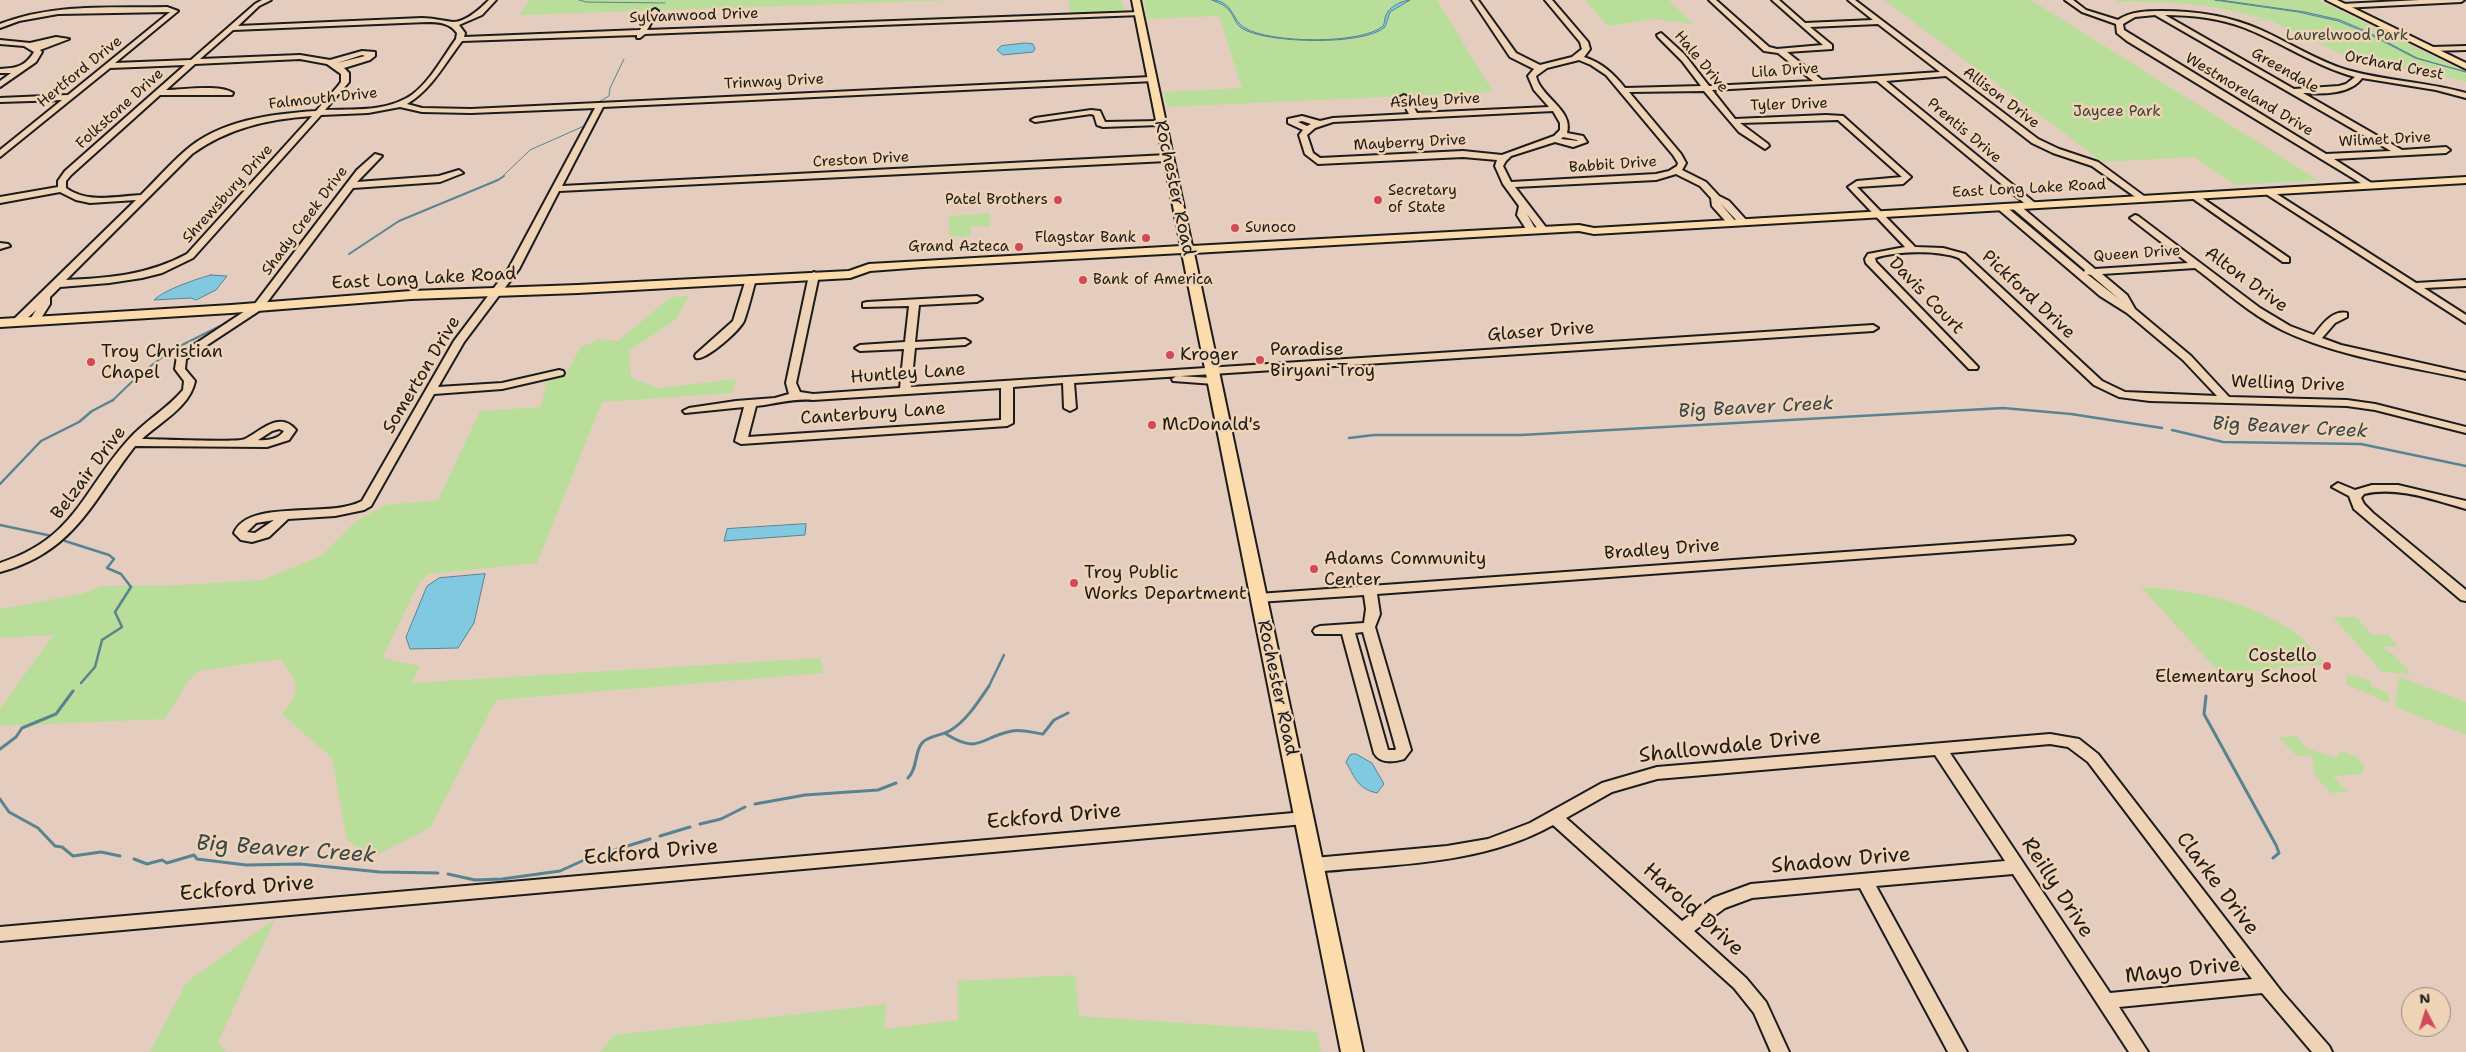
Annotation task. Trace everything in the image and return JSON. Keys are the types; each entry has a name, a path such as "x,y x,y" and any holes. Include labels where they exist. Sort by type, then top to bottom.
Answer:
{"main road":[{"name":"Rochester Road","path":"1136,0 1352,1052"},
{"path":"2330,0 2466,66"},
{"name":"East Long Lake Road","path":"1463,238 1531,230 1584,235 1594,231 2466,180"},
{"name":"East Long Lake Road","path":"0,323 258,307 411,294 498,292 814,275 850,274 867,277 922,275 1139,257 1561,233"},
{"name":"East Long Lake Road","path":"850,274 869,268 930,264 1139,257"},
{"path":"922,275 922,268 930,264"}],"street":[{"name":"Folkstone Drive","path":"62,189 62,181 68,173 259,3 268,0"},
{"path":"454,25 480,14 493,0"},
{"path":"1475,0 1513,54 1539,68"},
{"path":"1543,230 1534,214 1523,207 1499,166 1503,158 1512,152 1544,145 1559,137 1565,124 1532,80 1533,74 1539,68 1578,57 1586,50 1585,44 1548,0"},
{"path":"1712,0 1769,50 1780,51 1829,47 1775,0"},
{"name":"Allison Drive","path":"1851,0 2035,141 2056,151 2095,164 2144,199"},
{"path":"2068,0 2089,14 2120,23"},
{"path":"2342,6 2461,0"},
{"name":"Hertford Drive","path":"0,154 173,14 174,10 47,14 14,20"},
{"path":"638,40 655,11"},
{"name":"Orchard Crest","path":"2120,23 2132,16 2156,13 2198,15 2240,24 2260,32 2320,63 2360,75 2422,84 2466,96"},
{"name":"Greendale","path":"2156,13 2401,153"},
{"name":"Sylvanwood Drive","path":"460,39 1139,14"},
{"path":"0,18 14,20"},
{"path":"0,26 14,20"},
{"path":"232,28 415,20 441,21 454,25 461,31 460,39"},
{"path":"1805,25 1879,22"},
{"name":"Westmoreland Drive","path":"2120,23 2120,31 2130,39 2372,186"},
{"name":"Hale Drive","path":"1660,35 1685,60 1734,121 1753,139 1765,146"},
{"name":"Falmouth Drive","path":"17,322 46,296 189,152 212,137 265,119 319,112 372,110 399,104 418,93 460,39"},
{"path":"0,42 33,47 36,58 0,85"},
{"path":"2432,49 2466,48"},
{"path":"1780,51 1821,83"},
{"name":"Shrewsbury Drive","path":"57,284 141,276 167,268 190,256 345,82 345,73 334,65 290,57 109,66"},
{"name":"Babbit Drive","path":"1510,185 1650,178 1676,171 1682,165 1680,157 1604,69 1578,57"},
{"path":"0,71 20,70"},
{"name":"Lila Drive","path":"1624,90 1821,83 1948,74"},
{"path":"2294,92 2342,88 2354,84 2360,75"},
{"name":"Trinway Drive","path":"399,104 416,109 442,112 1151,79"},
{"name":"Prentis Drive","path":"1879,79 2032,205"},
{"path":"158,93 229,92"},
{"path":"0,100 70,97"},
{"path":"1404,97 1414,116"},
{"name":"Somerton Drive","path":"285,515 346,511 361,507 371,498 459,341 514,269 601,104"},
{"name":"Ashley Drive","path":"1318,123 1302,118 1291,121 1308,129 1318,123 1339,119 1554,109"},
{"path":"1034,120 1091,112 1097,113 1100,123 1103,125 1160,123"},
{"name":"Tyler Drive","path":"1734,121 1826,116 1846,120 1907,177 1903,181 1853,186 1854,191 1877,214"},
{"name":"Mayberry Drive","path":"1308,129 1304,133 1303,140 1310,156 1318,161 1468,154 1503,158"},
{"name":"Wilmet Drive","path":"2325,157 2446,150"},
{"name":"Shady Creek Drive","path":"258,307 364,168 378,156"},
{"name":"Creston Drive","path":"555,190 1168,158"},
{"path":"1676,171 1698,180 1716,198 1726,203 1743,222"},
{"path":"351,185 440,179 459,173"},
{"path":"0,200 62,189 68,194 90,199 144,197"},
{"path":"2282,191 2370,248 2386,267"},
{"path":"2270,192 2466,320"},
{"path":"2195,196 2286,260"},
{"path":"1716,198 1715,204 1732,223"},
{"path":"2015,206 2123,297 2131,311"},
{"path":"1523,207 1522,215 1531,230"},
{"path":"2001,207 2109,298 2131,311 2187,358 2226,400"},
{"path":"1877,214 1914,251"},
{"name":"Alton Drive","path":"2135,218 2270,320 2315,340 2466,376"},
{"path":"2322,226 2335,225"},
{"path":"2044,243 2058,242"},
{"name":"Pickford Drive","path":"1914,251 1944,250 1962,256 2098,383 2108,390"},
{"name":"Davis Court","path":"1914,251 1878,253 1871,256 1870,259 1973,367"},
{"name":"Queen Drive","path":"2079,273 2197,265"},
{"path":"797,394 793,391 791,383 814,275"},
{"path":"700,356 728,333 738,322 751,279"},
{"path":"2414,286 2466,283"},
{"name":"Falmouth Drive","path":"34,321 45,304 46,296"},
{"path":"867,305 976,299"},
{"path":"904,391 914,303"},
{"name":"Belzair Drive","path":"0,568 40,553 68,532 132,442 188,391 190,381 180,369 179,363 183,355 242,320 258,307"},
{"path":"2315,340 2331,321 2343,315"},
{"name":"Glaser Drive","path":"1212,374 1872,328"},
{"path":"860,348 965,342"},
{"path":"431,390 509,385 559,373"},
{"name":"Huntley Lane","path":"689,411 782,400 797,394 813,397 1130,377 1151,380 1212,374"},
{"path":"1068,381 1070,408"},
{"name":"Canterbury Lane","path":"751,403 741,441 1008,423 1007,385"},
{"name":"Welling Drive","path":"2108,390 2123,395 2150,398 2347,403 2375,407 2466,430"},
{"path":"132,442 248,443"},
{"path":"2338,487 2362,492 2394,489 2466,505"},
{"path":"2362,492 2355,497 2358,506 2466,597"},
{"name":"Bradley Drive","path":"1258,598 2069,540"},
{"path":"1347,629 1381,753 1392,757 1399,755 1404,750 1368,627 1374,618 1374,609 1369,590"},
{"path":"1320,631 1368,627"},
{"path":"1363,692 1386,690"},
{"name":"Shallowdale Drive","path":"1314,865 1472,849 1517,836 1608,787 1657,773 2050,739 2076,744"},
{"name":"Clarke Drive","path":"2076,744 2093,758 2297,1024 2322,1052"},
{"name":"Reilly Drive","path":"1939,748 2139,1052"},
{"name":"Harold Drive","path":"1554,817 1682,930 1747,991 1760,1008 1780,1052"},
{"name":"Eckford Drive","path":"0,934 1305,818"},
{"name":"Shadow Drive","path":"1682,930 1719,903 1742,893 2016,867"},
{"path":"1865,881 1958,1052"},
{"name":"Mayo Drive","path":"2104,1001 2267,985"}],"green space":[{"path":"530,0 958,0 520,15"},
{"path":"1069,0 1121,0 1125,12 1070,14"},
{"path":"1144,0 1437,0 1493,92 1167,107 1163,92 1242,88 1219,16 1147,19"},
{"path":"1585,0 1669,0 1693,24 1654,19 1608,26"},
{"name":"Jaycee Park","path":"1884,0 2031,0 2318,180 2235,185 2194,157 2103,162"},
{"name":"Laurelwood Park","path":"2115,0 2318,0 2466,72 2466,82 2431,73 2356,61 2267,19 2246,23 2262,18 2244,13 2191,4 2118,2"},
{"path":"990,213 990,227 971,226 970,236 949,237 949,216"},
{"path":"689,296 675,320 629,351 631,378 659,388 736,379 732,393 602,402 537,563 429,574 419,583 382,658 420,666 412,683 820,658 824,673 496,700 430,828 372,857 347,840 332,758 282,714 296,692 296,686 291,674 280,659 198,671 186,684 165,719 0,726 0,709 53,635 0,638 0,609 81,594 103,586 181,585 262,580 321,556 355,522 386,505 438,500 480,411 541,407 547,381 567,372 581,347 600,339 618,341 671,297"},
{"path":"2141,587 2181,591 2219,598 2255,611 2296,633 2326,664 2224,673 2215,668"},
{"path":"2333,617 2356,617 2372,635 2388,635 2398,646 2383,647 2393,654 2411,674 2382,672"},
{"path":"2347,674 2371,681 2371,686 2389,693 2389,703 2346,684"},
{"path":"2399,677 2466,702 2466,735 2395,707"},
{"path":"2296,736 2306,748 2336,758 2340,751 2355,756 2364,765 2363,774 2333,776 2347,792 2331,793 2315,776 2312,755 2297,756 2279,738"},
{"path":"275,919 218,1042 226,1052 150,1052 187,982"},
{"path":"1075,975 1079,1016 1317,1032 1321,1052 600,1052 614,1035 886,1004 884,1029 958,1020 958,981"}],"water":[{"path":"1212,0 1224,4 1240,25 1257,33 1274,37 1315,40 1295,40 1274,38 1245,30 1238,25 1227,8"},
{"path":"1410,0 1390,12 1385,27 1374,33 1338,40 1315,40 1336,39 1372,32 1383,26 1386,15 1393,7"},
{"path":"2215,0 2305,12 2340,20 2368,32 2417,58 2466,72 2415,58 2365,32 2338,21 2298,12"},
{"path":"1033,44 1035,49 1033,52 1003,55 997,50 1001,46"},
{"path":"211,275 227,276 216,290 196,300 191,298 154,300 172,289"},
{"path":"806,524 805,535 724,541 727,529"},
{"path":"485,574 474,623 458,648 410,649 406,637 427,586 439,578"},
{"path":"1356,754 1372,763 1384,784 1377,793 1361,786 1346,762 1350,755"}],"waterway":[{"path":"579,0 586,2 665,3"},
{"name":"Big Beaver Creek","path":"597,103 609,96 610,88 624,59"},
{"name":"Big Beaver Creek","path":"502,177 530,150 584,126 593,107"},
{"name":"Big Beaver Creek","path":"349,254 399,221 504,176"},
{"name":"Big Beaver Creek","path":"112,401 140,374 172,350 220,326"},
{"name":"Big Beaver Creek","path":"0,484 41,441 79,422 92,411 113,400"},
{"name":"Big Beaver Creek","path":"1349,438 1374,435 1521,435 2003,408 2071,414 2162,428"},
{"name":"Big Beaver Creek","path":"2172,430 2223,442 2361,444 2466,466"},
{"name":"Big Beaver Creek","path":"0,525 52,536"},
{"name":"Big Beaver Creek","path":"65,541 109,555 114,559 107,568 121,574 131,587 115,612 122,627 102,640 95,667 81,683"},
{"name":"Big Beaver Creek","path":"989,686 1004,655"},
{"name":"Big Beaver Creek","path":"908,778 913,770 922,743 928,738 947,732 957,726 972,710 989,686"},
{"name":"Big Beaver Creek","path":"0,749 16,737 22,728 56,714 73,691"},
{"path":"2206,696 2204,714 2276,845 2279,853 2273,858"},
{"path":"946,734 957,740 973,744 1012,731 1043,734 1054,720 1068,713"},
{"name":"Big Beaver Creek","path":"755,804 805,795 878,790 896,783"},
{"name":"Big Beaver Creek","path":"0,799 9,812 38,828 55,846 62,847 73,856 101,852 120,856"},
{"name":"Big Beaver Creek","path":"700,824 721,819 745,807"},
{"name":"Big Beaver Creek","path":"660,836 690,827"},
{"name":"Big Beaver Creek","path":"605,853 650,839"},
{"name":"Big Beaver Creek","path":"134,859 147,864 162,860 167,863 194,855 197,859 246,865 300,864 380,872 438,873"},
{"name":"Big Beaver Creek","path":"448,874 475,880 502,879 560,871 593,856"}],"place":[{"name":"Patel Brothers","path":"1058,200"},
{"name":"Secretary of State","path":"1378,200"},
{"name":"Sunoco","path":"1235,228"},
{"name":"Flagstar Bank","path":"1146,238"},
{"name":"Grand Azteca","path":"1019,247"},
{"name":"Bank of America","path":"1083,280"},
{"name":"Kroger","path":"1170,355"},
{"name":"Paradise Biryani Troy","path":"1260,360"},
{"name":"Troy Christian Chapel","path":"91,362"},
{"name":"McDonald's","path":"1152,425"},
{"name":"Adams Community Center","path":"1314,569"},
{"name":"Troy Public Works Department","path":"1074,583"},
{"name":"Costello Elementary School","path":"2327,666"}]}
